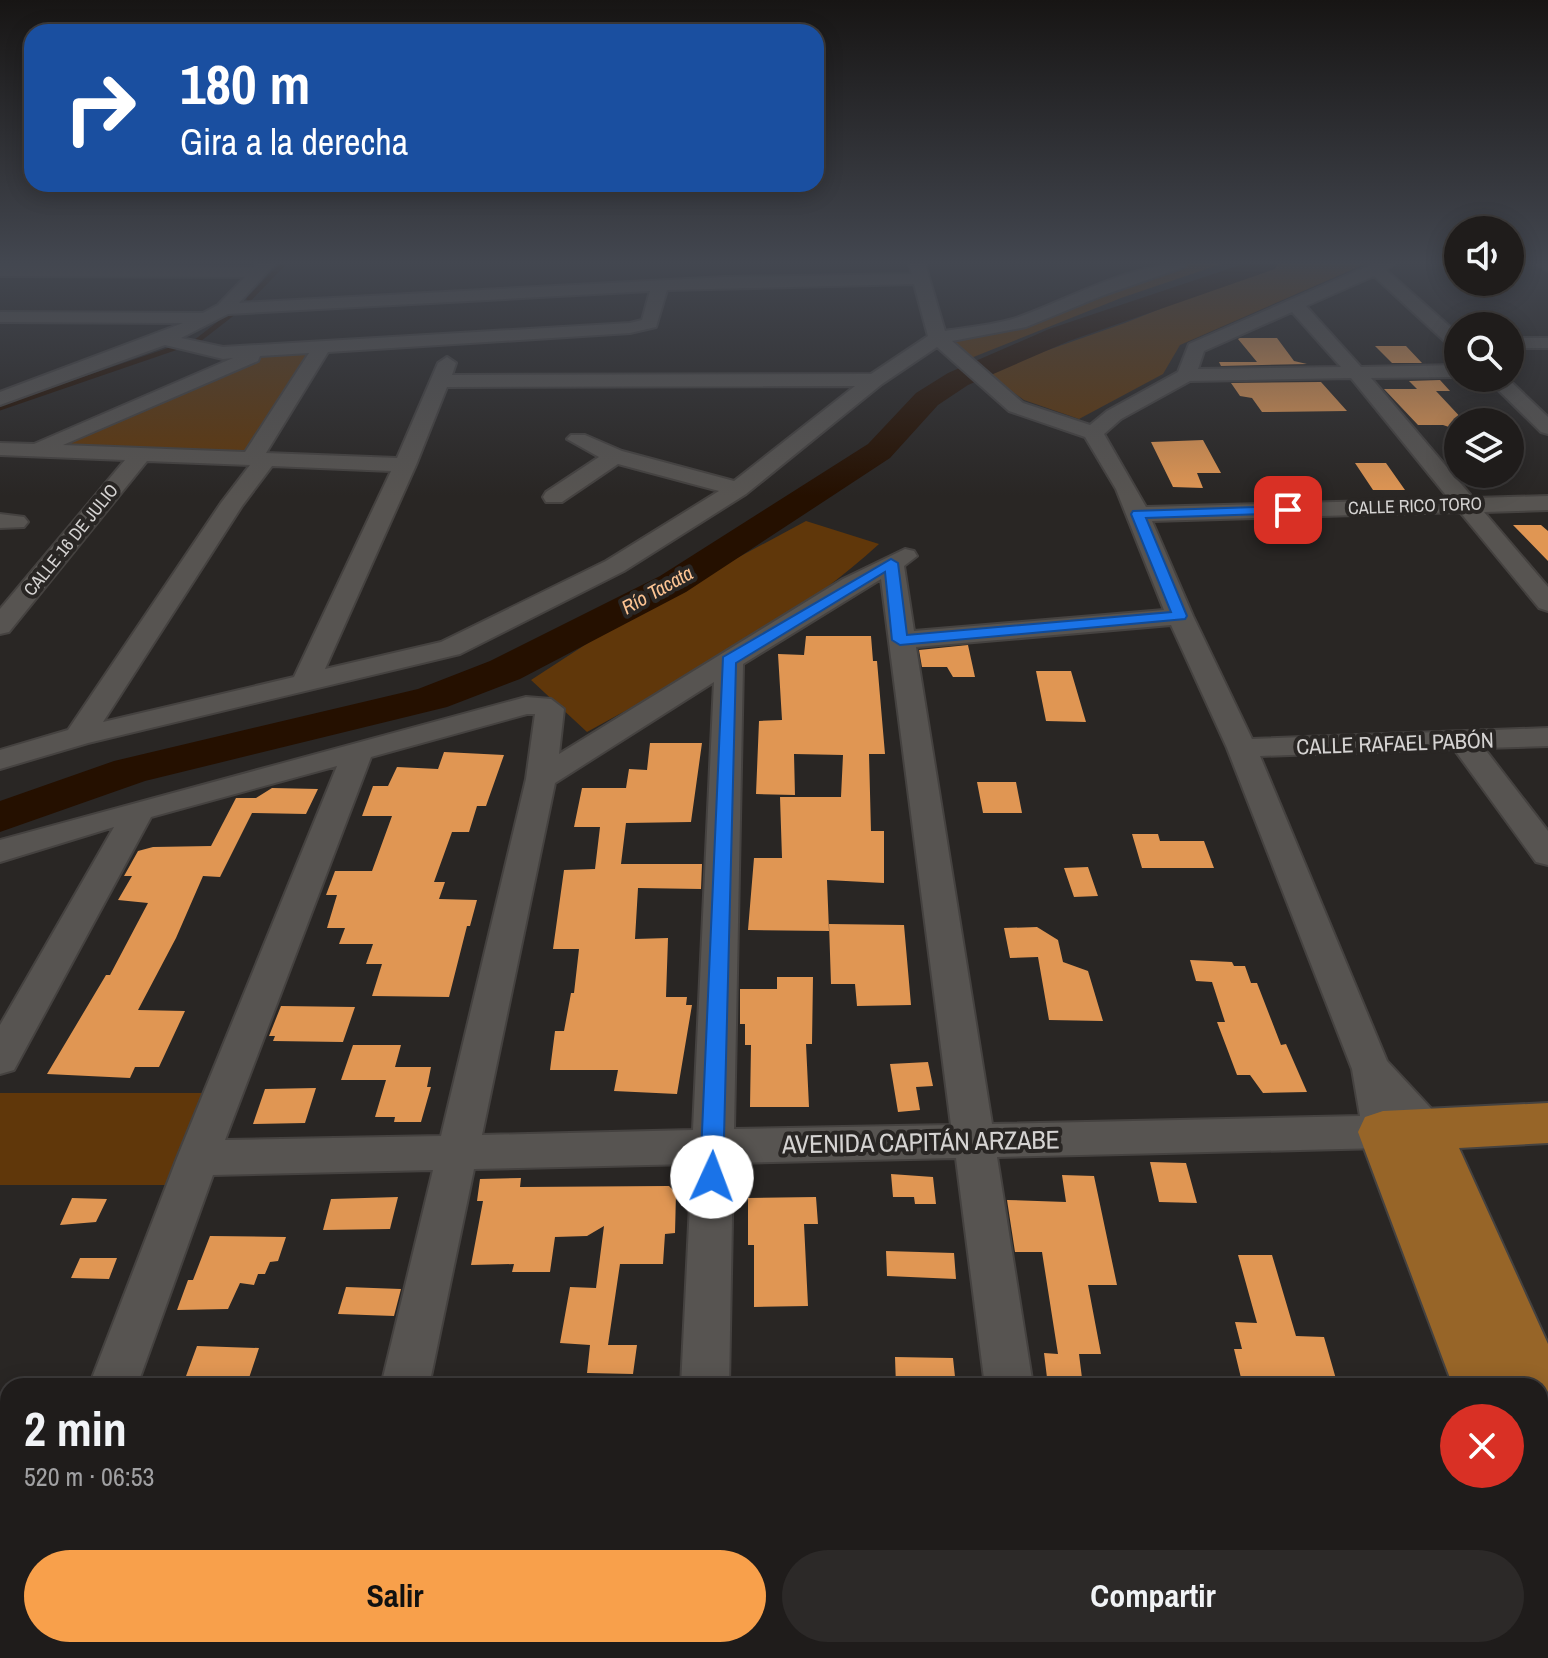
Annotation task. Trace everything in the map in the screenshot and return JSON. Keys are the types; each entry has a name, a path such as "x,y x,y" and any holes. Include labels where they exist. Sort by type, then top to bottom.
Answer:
{"main road":[{"name":"AVENIDA CAPITÁN ARZABE","path":"1404,1130 1548,1123"},
{"path":"1404,1130 1481,1378"},
{"path":"1404,1130 1533,1378"}],"street":[{"path":"6,395 157,341"},
{"path":"174,341 223,353 407,341"},
{"path":"306,681 405,465 457,341"},
{"path":"0,760 79,736 450,648 615,566 738,489 875,380 933,341"},
{"path":"942,341 1016,407 1093,433 1127,489 1180,616 1242,748 1371,1069 1404,1130"},
{"path":"1186,375 1196,348 1211,341"},
{"path":"1328,341 1548,603"},
{"path":"1524,343 1548,343"},
{"path":"79,736 232,503 322,347"},
{"path":"32,451 268,350"},
{"path":"1093,433 1114,415 1186,375 1444,372"},
{"path":"439,381 875,380"},
{"path":"1511,392 1548,428"},
{"path":"578,439 614,456 738,489"},
{"path":"0,449 405,465"},
{"name":"CALLE 16 DE JULIO","path":"0,626 142,454"},
{"path":"554,497 614,456"},
{"name":"CALLE RICO TORO","path":"1138,514 1548,503"},
{"path":"541,779 898,559 900,640 1008,1378"},
{"path":"900,640 1180,616"},
{"path":"705,1378 729,661"},
{"path":"0,851 47,835 526,706 541,705 550,709 541,779 407,1378"},
{"name":"CALLE RAFAEL PABÓN","path":"1242,748 1548,737"},
{"path":"1462,740 1548,854"},
{"path":"116,1378 198,1158 358,752"},
{"path":"0,1059 139,811"},
{"name":"AVENIDA CAPITÁN ARZABE","path":"198,1158 1404,1130"}],"shaded area":[{"path":"958,341 1013,341 971,358 955,342"},
{"path":"1073,341 1188,341 1180,345 1163,374 1079,419 1024,400 985,372"},
{"path":"312,349 246,452 62,445 268,352"},
{"path":"806,521 879,544 811,599 739,647 587,732 531,680 631,615"},
{"path":"0,1093 211,1093 173,1185 0,1185"}],"building":[{"path":"1240,341 1279,341 1294,361 1307,364 1221,366 1219,362 1257,362"},
{"path":"1375,346 1406,346 1422,363 1392,363"},
{"path":"1440,380 1444,384 1444,391 1436,391 1452,408 1444,408 1444,425 1418,425 1384,389 1417,389 1409,381"},
{"path":"1321,382 1347,411 1262,412 1252,398 1240,396 1231,383"},
{"path":"1203,440 1221,473 1197,473 1203,488 1173,487 1151,442"},
{"path":"1355,463 1386,463 1405,490 1373,490"},
{"path":"1513,525 1541,525 1548,531 1548,561"},
{"path":"806,636 871,636 873,661 877,661 885,754 869,754 871,831 884,831 884,883 827,880 829,931 748,930 754,858 782,858 780,797 841,797 843,755 794,754 795,795 756,794 759,721 782,720 778,654 804,655"},
{"path":"968,645 975,677 953,677 947,667 922,667 919,650"},
{"path":"1036,671 1071,671 1086,722 1046,721"},
{"path":"650,743 702,743 691,822 626,823 621,864 702,864 701,889 638,888 635,939 668,938 666,997 687,997 686,1005 692,1005 677,1094 614,1091 618,1070 550,1070 555,1031 564,1031 571,993 574,993 579,949 553,949 564,870 595,869 600,827 574,827 582,788 626,788 629,769 647,770"},
{"path":"444,752 504,755 486,806 477,806 469,832 452,832 434,882 445,882 439,899 477,900 470,926 467,926 449,997 372,996 382,964 366,964 373,944 339,944 345,928 327,928 337,895 326,895 335,871 372,871 392,816 362,816 373,786 388,786 397,767 438,769"},
{"path":"977,782 1016,782 1022,813 983,813"},
{"path":"272,788 318,789 306,814 252,813 220,877 203,876 176,938 138,1010 185,1011 159,1067 135,1067 130,1078 47,1074 106,975 110,975 148,903 118,900 132,876 124,876 138,851 153,847 211,846 236,798 256,798"},
{"path":"1132,834 1158,834 1160,841 1204,841 1214,868 1142,868"},
{"path":"1088,867 1098,896 1074,897 1064,868"},
{"path":"829,924 904,925 911,1005 857,1006 855,984 831,984"},
{"path":"1037,927 1058,940 1063,962 1088,971 1103,1021 1049,1020 1038,957 1010,958 1004,928"},
{"path":"1190,960 1232,962 1234,966 1245,966 1251,983 1257,983 1281,1045 1286,1044 1307,1092 1263,1093 1250,1075 1237,1075 1217,1022 1225,1022 1212,982 1196,981"},
{"path":"777,977 813,977 812,1044 806,1044 809,1107 750,1107 751,1045 745,1045 745,1024 740,1024 740,989 777,989"},
{"path":"281,1006 355,1007 343,1042 273,1041 275,1036 269,1036"},
{"path":"353,1045 401,1045 395,1067 431,1067 427,1087 431,1087 421,1122 394,1122 395,1117 375,1117 386,1080 341,1080"},
{"path":"928,1062 933,1086 916,1087 920,1110 898,1112 890,1064"},
{"path":"316,1088 305,1123 253,1124 265,1089"},
{"path":"1150,1162 1186,1163 1197,1203 1159,1202"},
{"path":"891,1174 933,1177 936,1204 915,1204 914,1197 893,1197"},
{"path":"1062,1175 1094,1176 1117,1285 1088,1285 1101,1354 1079,1354 1082,1378 1047,1378 1044,1353 1058,1354 1042,1252 1015,1252 1007,1200 1066,1202"},
{"path":"521,1178 520,1187 669,1186 676,1193 675,1233 665,1234 663,1264 620,1264 608,1345 637,1345 633,1374 587,1373 590,1345 560,1343 570,1287 596,1288 604,1226 587,1236 555,1237 550,1272 512,1272 514,1264 471,1265 483,1201 477,1201 480,1179"},
{"path":"398,1197 390,1229 323,1230 331,1199"},
{"path":"816,1197 818,1224 804,1224 808,1306 754,1307 754,1245 748,1245 748,1198"},
{"path":"72,1198 107,1199 96,1222 60,1225"},
{"path":"210,1236 286,1237 278,1261 270,1262 265,1274 258,1274 254,1285 240,1283 228,1309 177,1310 188,1280 193,1280"},
{"path":"886,1251 954,1253 956,1279 887,1276"},
{"path":"1238,1255 1272,1255 1296,1336 1324,1337 1336,1378 1241,1378 1234,1349 1242,1349 1235,1322 1257,1323"},
{"path":"80,1258 117,1258 109,1279 71,1278"},
{"path":"346,1287 401,1289 394,1316 338,1314"},
{"path":"197,1346 259,1348 249,1378 186,1376"},
{"path":"895,1357 953,1358 955,1378 896,1378"}],"waterway":[{"name":"Río Tacata","path":"0,817 130,771 432,698 505,670 673,584 879,451 927,399 958,379 1044,341"},
{"path":"0,408 175,348"}],"route":[{"path":"712,1177 729,661 891,563 900,640 1180,616 1138,514 1288,510"}]}
